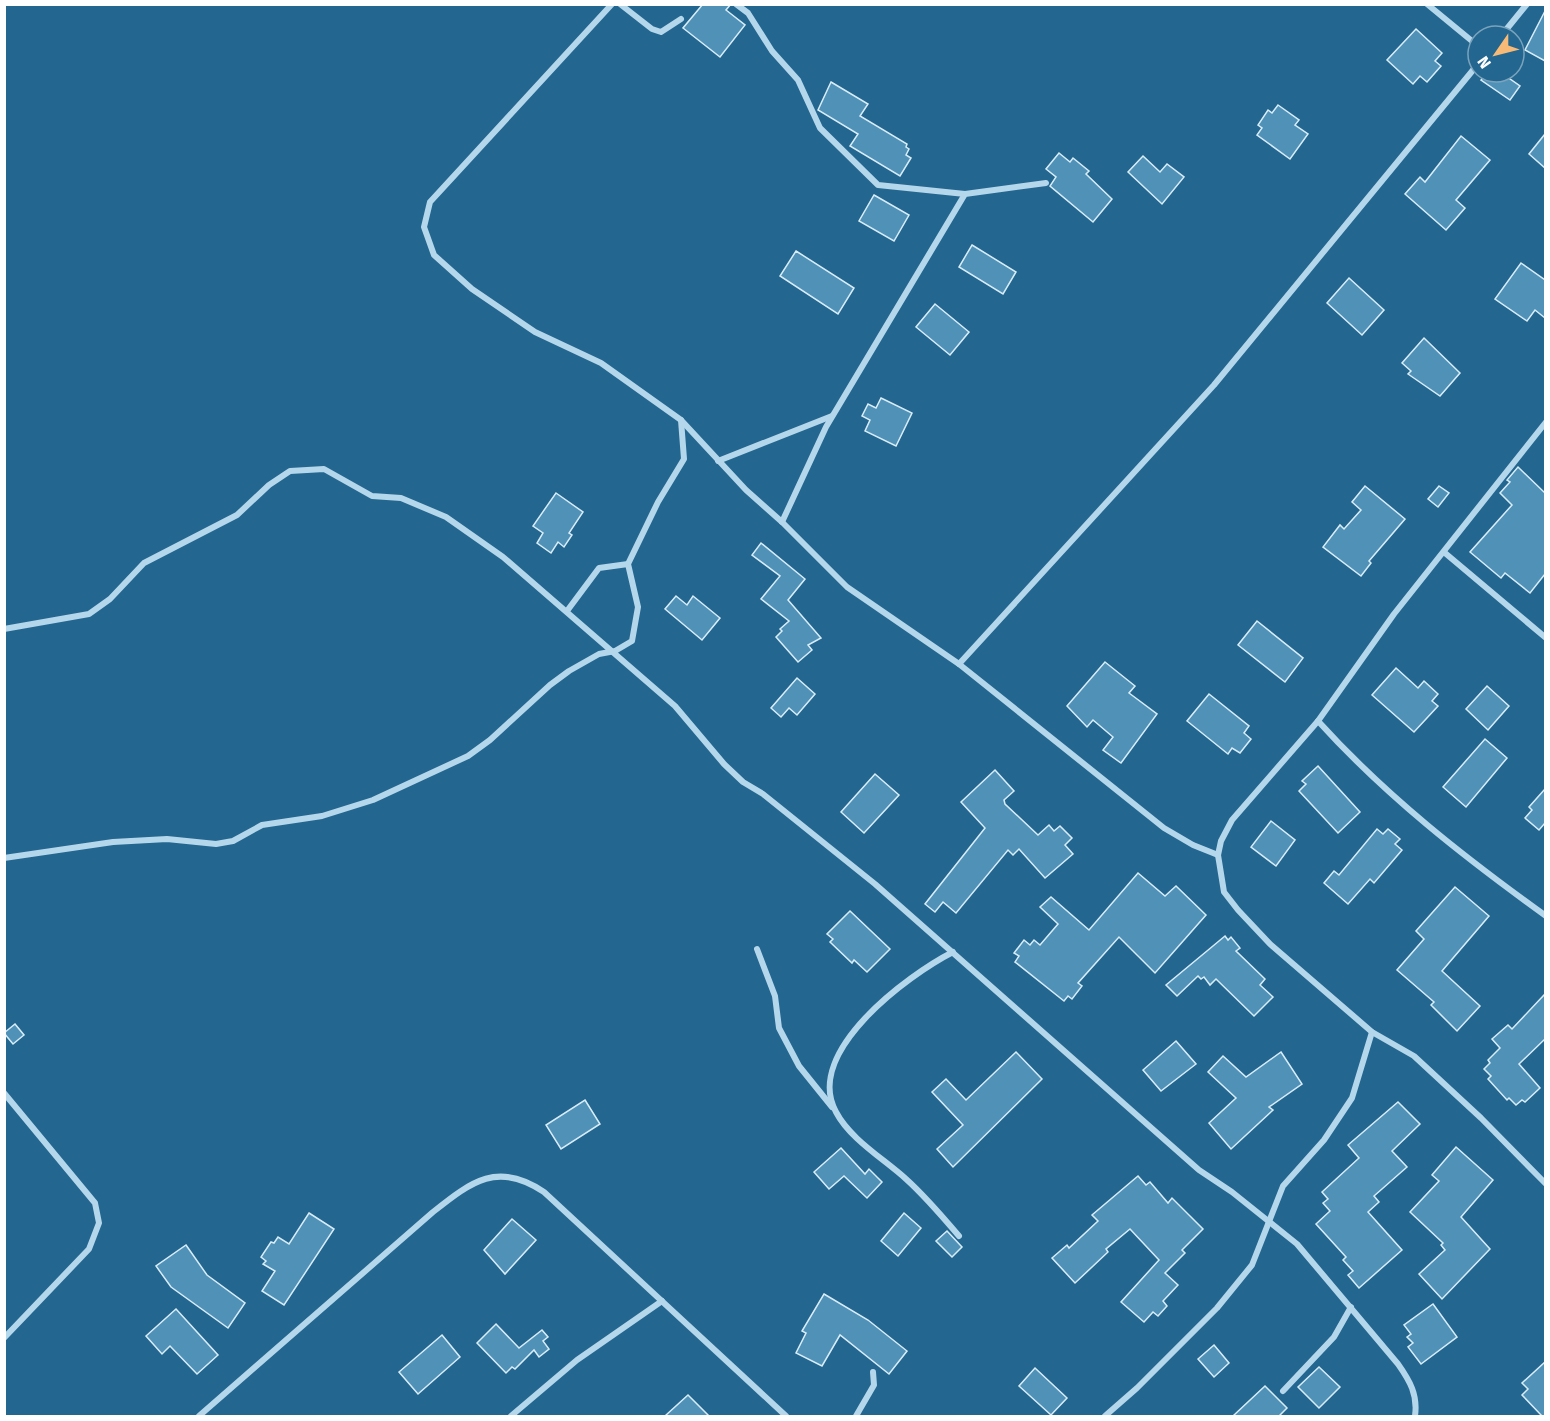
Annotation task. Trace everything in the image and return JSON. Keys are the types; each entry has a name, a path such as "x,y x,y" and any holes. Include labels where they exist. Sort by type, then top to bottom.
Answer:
{"street":[{"path":"612,4 430,202 424,227 434,255 472,289 535,332 601,363 681,420 746,490 782,522 847,587 959,664 1164,828 1192,845 1218,855"},
{"path":"620,4 652,29 661,32 681,19"},
{"path":"736,4 748,14 772,51 798,80 820,128 878,185 965,194 1046,183"},
{"path":"1427,4 1466,35"},
{"path":"1511,24 1527,4"},
{"path":"959,664 1214,385 1466,79"},
{"path":"782,522 833,415 965,194"},
{"path":"718,460 833,415"},
{"path":"4,858 113,842 167,839 216,844 233,841 262,825 322,816 373,800 468,756 490,740 549,685 588,659 615,651 632,641 638,607 628,564 658,502 684,459 681,420"},
{"path":"1545,422 1394,614 1318,721 1232,820 1221,841 1218,855 1224,892 1270,944 1372,1032 1414,1056 1481,1118 1545,1184"},
{"path":"4,629 89,614 110,599 144,563 237,515 269,485 290,471 324,468 372,496 401,498 446,517 503,557 615,651 675,706 743,782 763,794 875,884 1199,1170 1296,1244 1351,1307 1412,1383 1417,1402 1415,1416"},
{"path":"1444,553 1545,638"},
{"path":"567,611 599,568 628,564"},
{"path":"1318,721 1349,756 1426,827 1545,916"},
{"path":"757,949 775,996 778,1028 799,1066 850,1130 935,1208 958,1236"},
{"path":"836,1112 831,1097 830,1082 834,1059 850,1037 904,982 953,952"},
{"path":"1105,1416 1137,1388 1217,1308 1252,1265 1283,1186 1324,1140 1352,1098 1372,1032"},
{"path":"4,1093 95,1203 99,1223 89,1249 4,1338"},
{"path":"199,1416 466,1186 504,1174 526,1180 544,1192 786,1416"},
{"path":"511,1416 577,1360 662,1301"},
{"path":"1283,1391 1334,1337 1351,1307"},
{"path":"856,1416 874,1385 873,1372"}],"building":[{"path":"703,4 731,4 726,10 745,25 720,57 683,28"},
{"path":"1545,11 1545,61 1526,51"},
{"path":"1416,29 1442,53 1435,61 1441,66 1427,82 1420,76 1413,84 1387,60"},
{"path":"831,82 868,104 860,116 907,144 906,147 909,149 906,155 911,158 900,176 850,146 858,134 818,110"},
{"path":"1487,84 1517,84 1520,86 1510,100"},
{"path":"1278,105 1299,120 1295,125 1308,134 1290,159 1257,135 1262,128 1258,125 1268,110 1272,113"},
{"path":"1545,134 1545,168 1529,154"},
{"path":"1461,136 1490,160 1456,200 1465,208 1446,230 1405,194 1420,177 1425,182"},
{"path":"1059,153 1070,162 1073,158 1089,171 1086,174 1112,199 1093,222 1050,186 1056,177 1046,169"},
{"path":"1143,156 1160,172 1167,164 1184,177 1162,204 1128,172"},
{"path":"874,195 909,215 894,241 859,221"},
{"path":"972,245 1016,272 1003,294 959,267"},
{"path":"796,251 854,288 838,314 780,276"},
{"path":"1521,263 1545,280 1545,318 1535,310 1527,321 1495,299"},
{"path":"1349,278 1384,310 1362,335 1327,303"},
{"path":"935,304 969,332 950,355 916,327"},
{"path":"1424,338 1460,373 1440,396 1408,374 1411,371 1402,363"},
{"path":"881,398 912,413 896,446 865,431 870,420 862,416 868,404 876,408"},
{"path":"1518,467 1545,493 1545,574 1530,593 1505,573 1501,578 1470,552 1512,505 1500,493 1510,482 1507,480"},
{"path":"1365,486 1405,519 1369,561 1371,563 1361,576 1323,547 1340,525 1344,529 1361,510 1352,502"},
{"path":"1439,486 1449,493 1438,507 1428,499"},
{"path":"556,493 583,512 569,533 572,535 564,547 558,542 551,553 537,543 543,533 533,526"},
{"path":"761,543 805,579 788,600 821,638 808,645 812,650 798,662 776,637 782,631 780,629 789,621 761,599 780,576 752,555"},
{"path":"676,596 687,605 693,596 720,618 702,640 665,609"},
{"path":"1257,621 1303,658 1285,682 1238,645"},
{"path":"1105,662 1135,686 1129,693 1157,714 1121,763 1103,750 1113,737 1093,720 1087,727 1067,706"},
{"path":"1396,668 1418,688 1424,681 1438,694 1432,701 1438,706 1414,732 1372,695"},
{"path":"797,678 815,694 797,715 789,708 781,717 771,708"},
{"path":"1487,686 1509,706 1488,730 1466,709"},
{"path":"1209,694 1249,726 1244,733 1251,739 1240,753 1232,748 1228,754 1187,721"},
{"path":"1485,739 1507,758 1466,807 1443,787"},
{"path":"1318,766 1360,812 1338,833 1299,791 1306,784 1302,781"},
{"path":"995,770 1014,791 1004,800 1005,804 1038,835 1049,825 1054,831 1060,826 1072,838 1065,845 1073,854 1045,878 1019,849 1013,855 1008,850 956,913 943,902 935,912 925,904 985,828 961,802"},
{"path":"875,774 899,795 864,833 841,812"},
{"path":"1545,789 1545,823 1539,830 1525,818 1532,810 1529,807"},
{"path":"1271,821 1295,840 1276,866 1251,847"},
{"path":"1377,829 1383,834 1388,829 1400,839 1395,844 1402,850 1374,883 1370,879 1348,904 1324,883 1334,871 1339,875"},
{"path":"1138,873 1165,896 1176,886 1206,915 1155,973 1119,937 1078,983 1082,986 1072,999 1068,996 1064,1001 1015,962 1019,956 1014,953 1024,940 1030,945 1034,940 1040,945 1058,924 1040,907 1051,897 1089,930"},
{"path":"1455,887 1489,916 1442,971 1480,1006 1457,1031 1431,1005 1434,1002 1397,970 1424,939 1416,931"},
{"path":"850,911 890,949 867,972 854,960 852,963 830,942 833,939 827,934"},
{"path":"1225,936 1228,940 1231,937 1240,948 1236,951 1265,979 1260,985 1273,997 1254,1016 1216,979 1210,985 1204,977 1201,979 1198,976 1177,996 1166,985"},
{"path":"1545,994 1545,1039 1519,1064 1540,1088 1525,1102 1522,1100 1516,1105 1509,1098 1507,1100 1488,1079 1491,1076 1484,1069 1490,1063 1488,1060 1500,1048 1492,1039 1508,1025 1512,1029"},
{"path":"15,1024 24,1035 13,1044 4,1033"},
{"path":"1176,1041 1196,1064 1161,1091 1143,1070"},
{"path":"1016,1052 1042,1079 953,1167 937,1149 963,1125 932,1092 946,1079 966,1100"},
{"path":"1281,1052 1302,1084 1269,1107 1273,1110 1231,1149 1209,1123 1236,1098 1208,1072 1223,1056 1246,1077"},
{"path":"585,1100 600,1124 561,1149 546,1125"},
{"path":"1398,1102 1420,1124 1392,1151 1407,1167 1374,1196 1379,1202 1368,1212 1402,1250 1359,1288 1348,1275 1353,1271 1343,1260 1346,1257 1316,1224 1330,1211 1323,1203 1328,1199 1322,1192 1359,1158 1348,1145"},
{"path":"1456,1147 1493,1180 1461,1217 1490,1249 1442,1299 1419,1274 1445,1250 1441,1245 1443,1243 1410,1212 1439,1181 1432,1175"},
{"path":"841,1148 865,1174 869,1169 882,1182 867,1198 844,1176 829,1189 814,1172"},
{"path":"1138,1176 1146,1185 1150,1182 1168,1203 1172,1198 1203,1229 1182,1250 1185,1253 1165,1273 1178,1285 1163,1301 1167,1306 1158,1316 1153,1312 1144,1322 1121,1302 1159,1260 1130,1229 1106,1249 1108,1252 1075,1283 1052,1258 1067,1245 1069,1248 1098,1221 1092,1215"},
{"path":"309,1213 334,1229 284,1305 262,1291 275,1271 263,1264 266,1261 261,1257 271,1242 274,1243 278,1237 289,1244"},
{"path":"904,1213 921,1228 898,1256 881,1241"},
{"path":"512,1219 536,1240 505,1274 484,1250"},
{"path":"947,1231 962,1247 952,1257 936,1241"},
{"path":"186,1245 207,1275 245,1303 228,1328 171,1287 156,1266"},
{"path":"824,1294 868,1320 907,1351 889,1374 840,1335 822,1366 796,1353 806,1333 802,1331"},
{"path":"1433,1304 1457,1337 1421,1364 1408,1347 1413,1343 1407,1337 1411,1334 1404,1325"},
{"path":"176,1309 218,1355 197,1374 170,1346 162,1354 146,1336"},
{"path":"496,1324 519,1348 542,1330 548,1337 543,1341 549,1349 539,1357 534,1350 515,1369 512,1367 506,1373 477,1343"},
{"path":"442,1335 460,1357 418,1394 399,1372"},
{"path":"1214,1345 1229,1363 1214,1377 1198,1359"},
{"path":"1545,1362 1545,1416 1542,1416 1522,1395 1528,1389 1522,1383"},
{"path":"1319,1367 1340,1387 1319,1408 1298,1387"},
{"path":"1035,1368 1067,1398 1051,1415 1019,1386"},
{"path":"1265,1386 1287,1408 1279,1416 1233,1416"},
{"path":"688,1395 709,1416 665,1416"}]}
